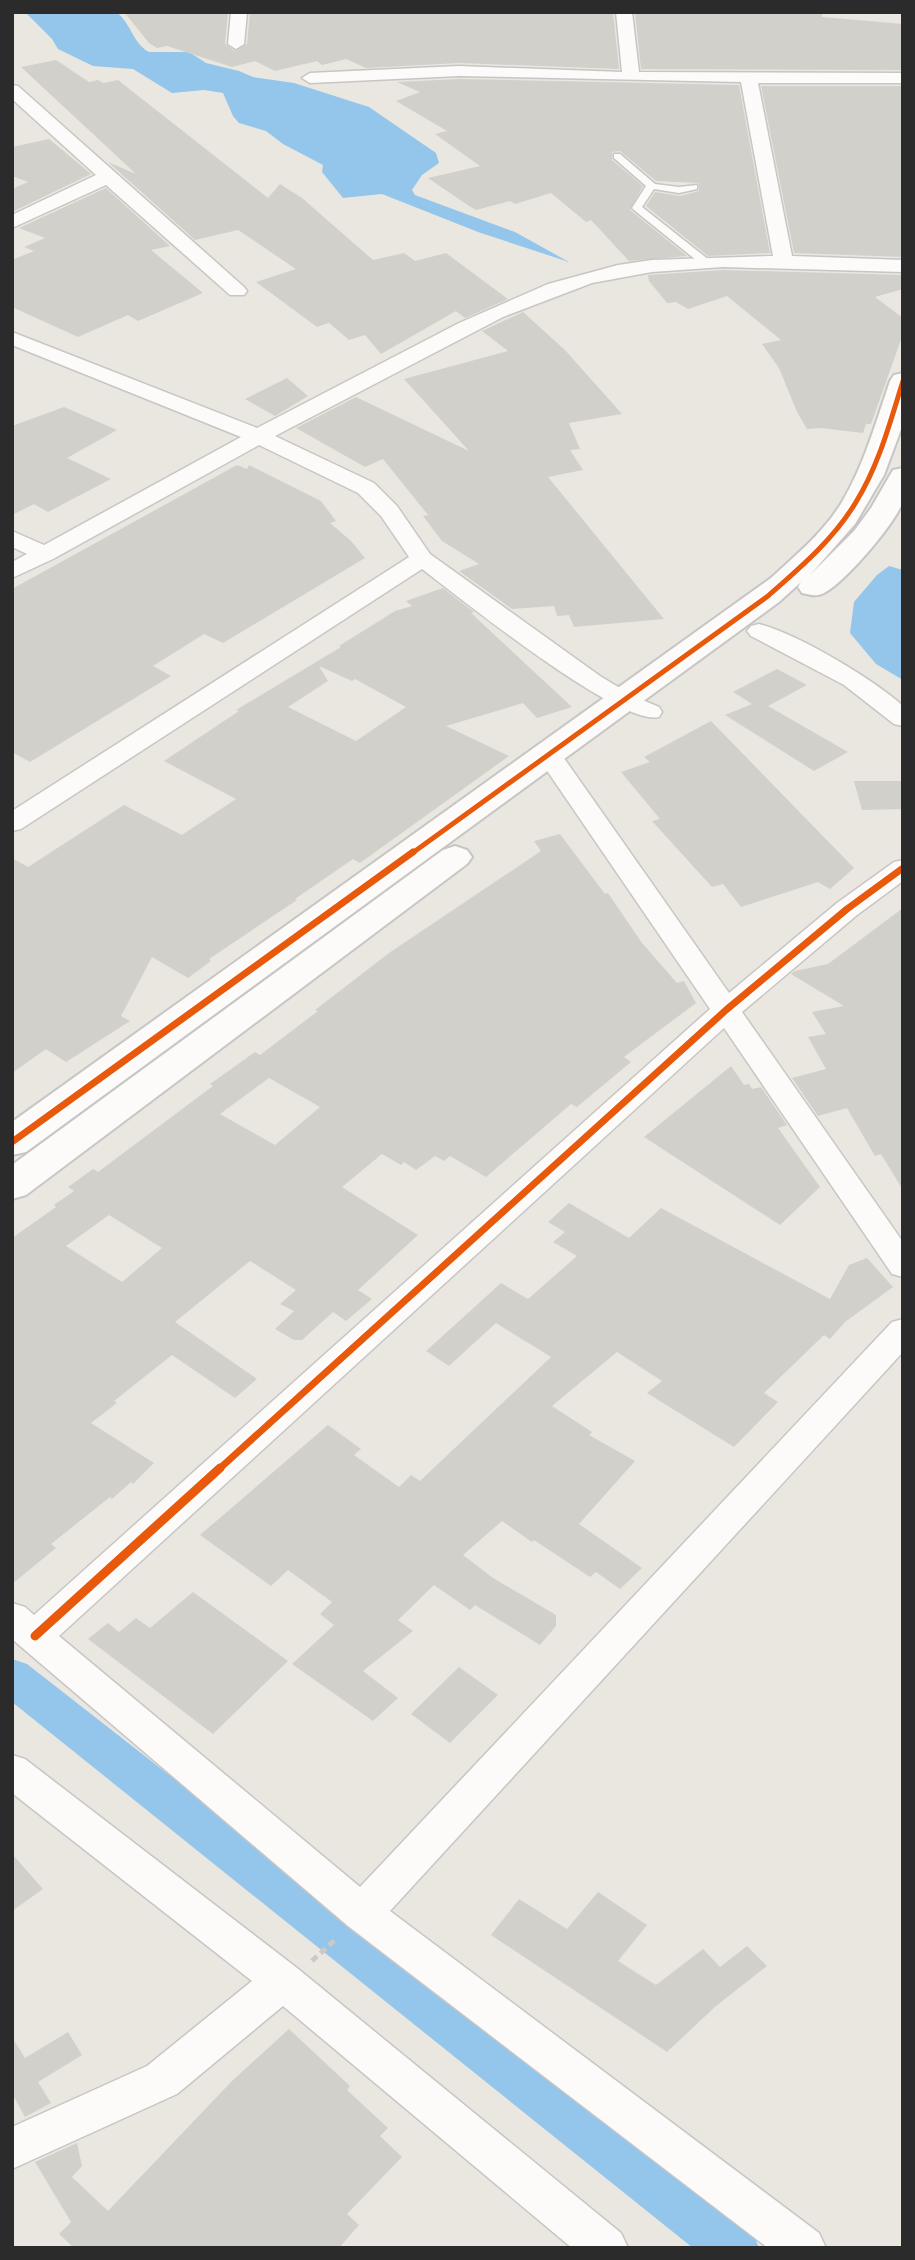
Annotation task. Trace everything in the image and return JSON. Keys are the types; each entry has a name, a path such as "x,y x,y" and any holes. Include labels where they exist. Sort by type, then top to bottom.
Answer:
{"street":[{"path":"236,44 239,12"},
{"path":"624,12 631,76"},
{"path":"310,78 459,71 631,76 903,78"},
{"path":"748,77 784,264"},
{"path":"12,90 237,290"},
{"path":"12,222 107,177"},
{"path":"12,571 257,436 506,307 585,278 646,266 705,262 903,266"},
{"path":"12,338 257,436 366,488 389,511 422,559 521,632 637,706"},
{"path":"637,706 759,631 799,570 844,520 864,489 903,381"},
{"path":"12,1185 557,765 780,601 821,581 888,515 903,476"},
{"path":"12,538 44,554"},
{"path":"12,823 422,559"},
{"path":"759,631 855,680 883,699 903,719"},
{"path":"557,765 903,1266"},
{"path":"12,1142 557,765"},
{"path":"804,2248 350,1925 24,1627 726,1010 847,909 903,868"},
{"path":"350,1925 903,1331"},
{"path":"12,1771 296,1972 606,2248"},
{"path":"12,2148 162,2080 296,1972"}],"lane":[{"path":"617,156 652,186 679,190 694,187"},
{"path":"652,186 644,194 637,208 705,262"}],"path":[{"path":"296,1972 350,1925"}],"water":[{"path":"25,12 116,12 149,52 189,52 206,63 253,77 294,83 369,107 436,153 439,163 422,175 412,190 415,195 515,232 569,262 478,232 382,194 343,198 322,172 323,165 283,144 266,131 239,123 223,93 204,90 172,93 133,69 93,66 58,49 52,39"},
{"path":"889,566 903,570 903,680 876,664 850,633 854,602 877,575"}],"building":[{"path":"124,12 228,12 225,44 235,51 247,44 250,12 613,12 619,69 459,63 366,68 346,59 322,65 317,61 275,71 255,61 232,67 167,46 157,48 149,43"},
{"path":"635,12 822,12 822,17 903,24 903,70 641,69"},
{"path":"56,60 89,82 118,80 268,198 280,184 302,198 373,260 404,253 415,261 446,253 508,299 465,318 456,311 381,354 365,335 349,340 329,323 317,327 256,282 296,269 238,230 195,240 108,162 136,174 21,67"},
{"path":"459,79 739,85 770,253 708,256 646,206 655,192 680,196 699,191 699,183 656,181 620,151 612,152 612,160 643,186 630,210 687,256 629,261 591,220 586,222 551,193 515,204 510,201 476,210 428,178 480,166 435,134 447,131 396,101 420,92 397,82"},
{"path":"761,86 903,86 903,257 794,253"},
{"path":"49,139 91,174 12,212 12,189 28,182 12,176 12,147"},
{"path":"106,188 170,246 151,250 203,293 138,321 128,315 78,337 12,307 12,260 34,251 24,247 45,238 19,228"},
{"path":"723,270 903,275 903,289 875,297 903,318 903,334 871,424 866,424 863,433 807,429 779,368 762,344 781,340 727,296 688,309 676,302 667,303 649,281 648,275"},
{"path":"523,312 565,350 622,414 569,423 580,449 570,450 583,470 548,477 664,619 574,627 569,615 557,616 554,606 512,609 459,571 479,564 442,541 423,516 428,515 383,459 365,467 296,428 356,397 469,451 404,379 508,351 482,331"},
{"path":"287,378 308,396 275,416 245,399"},
{"path":"64,407 117,430 67,458 111,479 48,512 34,504 12,515 12,426"},
{"path":"237,465 247,469 249,465 321,501 336,521 330,523 351,541 365,558 223,643 204,634 153,666 171,676 30,762 12,752 12,589"},
{"path":"443,588 474,612 471,613 572,707 537,718 523,703 446,726 509,756 360,863 353,859 295,899 297,900 209,959 211,961 188,978 152,957 121,1016 130,1021 66,1062 46,1049 12,1073 12,858 28,867 124,805 182,835 236,799 164,761 239,711 236,710 395,611 412,606 406,601","holes":["319,666 352,681 355,679 406,707 356,741 288,707 328,681"]},
{"path":"777,669 807,685 768,706 848,752 814,771 725,715 752,704 733,692"},
{"path":"711,721 854,868 830,889 818,882 741,907 723,884 712,887 652,821 660,819 621,772 650,762 644,757"},
{"path":"854,781 903,781 903,809 862,810"},
{"path":"560,834 605,894 608,893 642,943 677,983 684,981 696,1003 624,1057 631,1062 577,1107 571,1104 486,1177 450,1156 444,1161 435,1156 416,1170 404,1162 401,1165 382,1154 342,1187 418,1235 358,1290 372,1299 346,1321 333,1312 302,1340 294,1340 275,1329 294,1311 280,1304 296,1290 250,1261 175,1322 257,1379 235,1398 172,1355 114,1401 117,1403 91,1423 154,1463 133,1484 131,1482 112,1499 110,1497 51,1544 56,1548 12,1584 12,1238 74,1191 68,1187 93,1169 98,1172 213,1086 210,1084 255,1052 260,1055 389,953 541,851 534,841","holes":["269,1078 320,1107 275,1145 220,1114","109,1215 162,1248 122,1282 66,1246"]},
{"path":"903,908 903,1190 881,1154 875,1156 847,1108 818,1116 792,1078 826,1069 808,1037 826,1034 812,1012 844,1006 791,974 828,964"},
{"path":"731,1066 744,1085 749,1084 752,1089 761,1087 787,1125 778,1128 820,1187 780,1225 644,1137"},
{"path":"569,1203 629,1238 661,1208 830,1299 849,1265 867,1258 893,1287 845,1322 830,1339 824,1335 764,1393 778,1402 734,1447 647,1393 662,1381 617,1352 552,1406 592,1432 589,1435 635,1461 579,1524 642,1568 620,1589 596,1572 590,1577 502,1521 463,1555 493,1578 556,1615 556,1626 540,1645 475,1605 470,1610 434,1585 398,1620 413,1631 363,1671 398,1698 373,1721 292,1664 334,1625 320,1614 332,1602 288,1570 271,1586 200,1535 328,1425 361,1449 354,1455 399,1487 411,1475 420,1481 551,1357 496,1323 449,1366 426,1351 501,1283 528,1299 577,1256 553,1242 565,1232 548,1222"},
{"path":"193,1592 288,1661 213,1734 88,1639 108,1623 119,1632 136,1618 150,1628"},
{"path":"459,1667 498,1695 450,1743 411,1714"},
{"path":"12,1854 43,1889 12,1911"},
{"path":"598,1892 647,1925 618,1961 656,1985 703,1949 720,1967 747,1946 767,1966 716,2006 667,2052 491,1935 519,1899 567,1929"},
{"path":"289,2029 350,2086 347,2090 388,2128 380,2136 402,2157 347,2214 359,2225 339,2248 74,2248 59,2234 71,2222 35,2162 77,2143 82,2166 72,2177 108,2211 232,2081"},
{"path":"68,2032 82,2055 38,2082 51,2103 25,2117 14,2097 12,2098 12,2037 25,2058"}],"waterway":[{"path":"12,1677 734,2248"}],"cycle path":[{"path":"12,1142 768,596 822,546 855,503 876,462 903,381"},
{"path":"35,1636 726,1010 847,909 903,868"}]}
